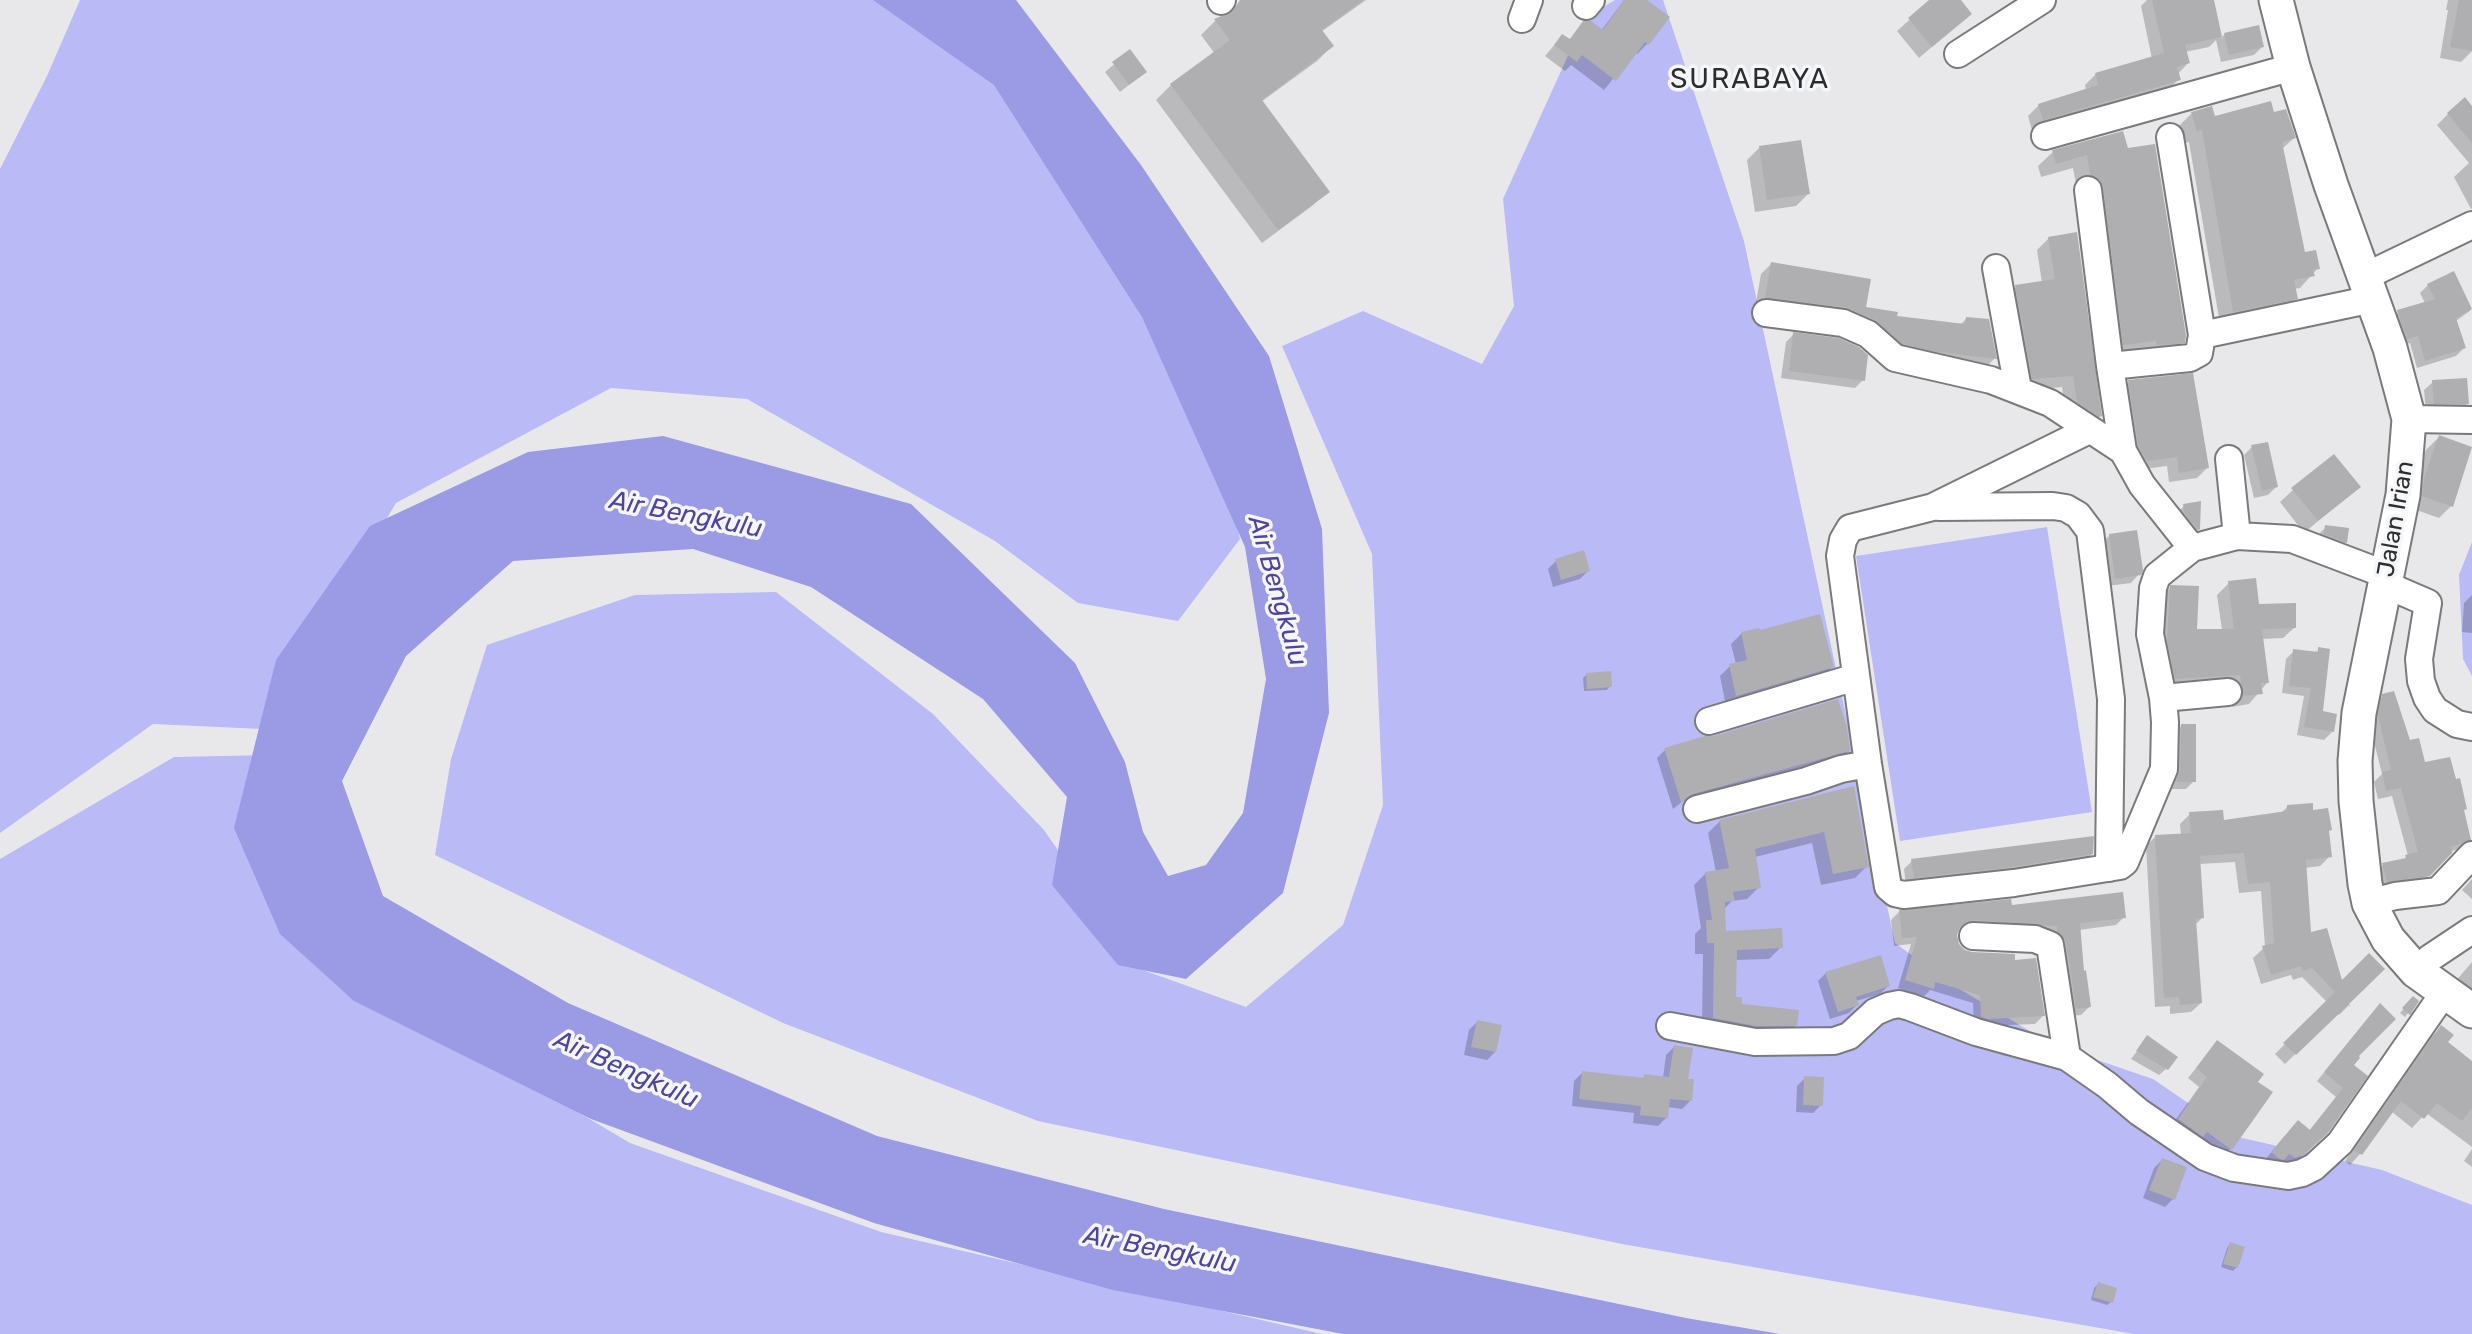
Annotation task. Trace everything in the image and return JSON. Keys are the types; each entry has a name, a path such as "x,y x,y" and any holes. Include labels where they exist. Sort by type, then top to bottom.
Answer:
{"main road":[{"name":"Jalan Irian","path":"2276,0 2293,67 2331,185 2369,288 2409,419 2400,588 2359,713 2355,761 2356,801 2365,884 2370,903 2388,939 2416,971 2465,1005"}],"street":[{"path":"1958,54 2042,0"},
{"path":"2045,136 2293,67"},
{"path":"2110,366 2190,358 2199,353 2202,335 2170,137"},
{"path":"2088,190 2123,451 2142,485 2192,548"},
{"path":"2202,335 2369,288 2472,225"},
{"path":"1996,268 2018,390"},
{"path":"1766,313 1843,323 1868,334 1895,358 1991,380 2018,390 2050,403 2123,451"},
{"path":"2409,419 2472,420"},
{"path":"1933,508 2089,430"},
{"path":"2229,458 2237,536"},
{"path":"2109,868 2111,699 2090,531 2078,515 2066,508 2053,506 1933,508 1850,528 1843,540 1840,556 1868,764 1888,887 1895,893 1904,895 2014,883 2109,868 2120,866 2125,862 2164,769 2163,698 2150,634 2153,588 2157,576 2192,548 2237,536 2292,539 2428,603 2419,659 2421,681 2427,698 2435,710 2446,719 2472,727"},
{"path":"1709,721 1856,677"},
{"path":"2163,698 2228,692"},
{"path":"1697,809 1868,764"},
{"path":"2370,903 2395,896 2438,891 2472,855"},
{"path":"2416,971 2430,958 2472,930"},
{"path":"1973,936 2035,939 2050,945 2067,1058"},
{"path":"1670,1026 1755,1042 1834,1041 1849,1036 1875,1012 1899,1004 1976,1032 2067,1058 2205,1157 2234,1168 2288,1176 2314,1167 2340,1143 2465,1005"}],"shaded area":[{"path":"80,0 903,0 957,32 1116,251 1219,450 1240,539 1178,621 1078,603 995,541 747,399 611,388 396,503 262,729 153,724 0,833 0,169 47,76"},
{"path":"1615,0 1663,0 1744,241 1895,943 1953,985 2053,1045 2153,1079 2238,1137 2382,1170 2472,1205 2472,1334 2134,1334 1622,1244 1038,1121 783,1023 435,855 451,759 487,645 635,595 776,592 933,714 1044,830 1140,969 1246,1007 1343,925 1383,805 1372,554 1282,346 1363,311 1482,364 1514,306 1503,199 1585,18"},
{"path":"2047,527 2092,812 1900,841 1856,556"},
{"path":"2472,542 2472,676 2463,659 2459,575"},
{"path":"271,755 357,981 630,1143 881,1232 1322,1334 0,1334 0,859 174,757"}],"water":[{"name":"Air Bengkulu","path":"873,0 1016,0 1141,165 1269,356 1322,529 1329,713 1283,893 1186,979 1118,965 1052,885 1067,797 983,699 811,587 693,549 513,561 406,656 342,781 383,896 568,1003 877,1136 1164,1209 1686,1318 1780,1334 1343,1334 1113,1290 874,1223 591,1119 354,1001 280,934 234,828 276,660 370,526 528,452 663,436 911,504 1075,663 1125,762 1143,832 1168,876 1206,865 1243,813 1266,679 1245,547 1142,317 994,85"}],"building":[{"path":"1240,0 1363,0 1322,30 1334,46 1262,100 1330,192 1278,230 1170,84 1230,40 1214,19 1232,12"},
{"path":"1624,0 1647,0 1670,17 1649,45 1645,42 1616,81 1582,55 1577,62 1554,45 1562,34 1570,39 1583,21 1591,21 1603,30"},
{"path":"1929,0 1961,0 1972,14 1932,47 1908,18"},
{"path":"2152,0 2214,0 2222,37 2185,45 2190,63 2177,67 2181,80 2043,120 2038,104 2098,85 2095,73 2164,53"},
{"path":"2459,0 2472,0 2472,51 2450,47"},
{"path":"2259,25 2264,47 2229,55 2224,33"},
{"path":"1130,49 1147,72 1129,85 1112,62"},
{"path":"2465,97 2472,106 2472,143 2447,113"},
{"path":"2271,101 2274,112 2286,109 2296,138 2282,142 2305,252 2316,250 2320,269 2313,270 2315,276 2294,280 2298,299 2233,312 2202,130 2197,131 2191,112 2212,106 2215,116"},
{"path":"2123,131 2128,148 2155,144 2186,335 2185,343 2157,345 2156,341 2123,345 2103,187 2100,180 2090,175 2087,155 2056,164 2052,150"},
{"path":"1801,140 1810,194 1767,200 1759,146"},
{"path":"2077,232 2102,416 2099,417 2077,402 2073,376 2032,379 2015,285 2055,279 2048,237"},
{"path":"1771,262 1871,279 1866,307 1898,312 1897,316 1965,324 1966,317 1989,319 1997,359 1937,352 1902,344 1875,320 1845,307 1765,298"},
{"path":"2454,271 2472,309 2456,318 2466,348 2425,361 2418,336 2407,339 2397,310 2435,299 2427,284"},
{"path":"1793,332 1839,338 1859,347 1868,355 1865,381 1789,371"},
{"path":"2193,373 2209,468 2179,473 2177,457 2147,461 2138,446 2128,380"},
{"path":"2467,378 2469,404 2434,404 2432,380"},
{"path":"2439,435 2472,447 2453,507 2422,496 2424,478"},
{"path":"2268,442 2278,487 2262,491 2251,445"},
{"path":"2334,454 2361,487 2318,521 2291,488"},
{"path":"2201,501 2198,530 2185,514 2183,504"},
{"path":"2325,525 2349,528 2347,543 2324,534"},
{"path":"2137,530 2143,570 2141,575 2115,579 2109,534"},
{"path":"1584,550 1590,571 1561,580 1555,559"},
{"path":"2256,578 2259,604 2296,603 2296,628 2262,629 2269,683 2261,683 2263,694 2243,696 2240,675 2175,679 2167,640 2170,585 2199,586 2197,629 2234,629 2228,581"},
{"path":"1820,614 1834,667 1736,696 1729,664 1747,660 1741,632 1760,630"},
{"path":"2318,647 2330,649 2323,711 2337,714 2334,732 2304,727 2311,688 2289,686 2293,649 2318,652"},
{"path":"1611,671 1612,687 1587,689 1586,673"},
{"path":"2394,691 2410,740 2419,738 2425,762 2450,757 2456,779 2460,778 2471,840 2451,847 2452,853 2430,876 2387,882 2382,863 2406,858 2405,855 2418,852 2401,788 2386,791 2382,772 2391,770 2378,716 2382,694"},
{"path":"1838,699 1847,727 1850,751 1693,794 1681,802 1664,748"},
{"path":"2181,724 2196,724 2196,782 2176,782 2180,769"},
{"path":"1854,786 1869,867 1833,874 1824,832 1755,849 1761,888 1733,892 1735,901 1725,902 1726,931 1782,928 1783,948 1737,950 1736,997 1742,997 1742,1004 1799,1010 1797,1026 1756,1026 1713,1018 1714,943 1707,943 1706,920 1712,920 1705,872 1729,868 1719,820"},
{"path":"2313,803 2313,810 2328,808 2332,830 2329,831 2332,857 2306,860 2311,932 2327,928 2342,980 2369,953 2385,969 2349,1004 2350,1007 2348,1005 2296,1055 2283,1043 2335,992 2312,968 2303,971 2301,966 2271,975 2262,946 2274,943 2270,882 2248,884 2244,853 2200,856 2204,918 2196,919 2202,1003 2180,1005 2179,997 2164,998 2155,835 2191,833 2189,812 2223,810 2224,820 2287,811 2287,805"},
{"path":"2094,836 2093,854 2012,867 1914,878 1911,859"},
{"path":"2123,892 2126,918 2080,923 2084,971 2086,970 2091,1007 2076,1009 2066,943 2057,931 2057,926 1973,920 1960,927 1957,935 1959,944 1965,950 2015,954 2015,960 2036,958 2045,1016 1988,1019 1981,1017 1980,995 1935,982 1934,989 1905,980 1917,937 1902,938 1899,910 2011,899 2012,905"},
{"path":"1881,955 1890,986 1856,997 1859,1005 1838,1012 1825,972"},
{"path":"2413,996 2419,1001 2410,1015 2402,1008"},
{"path":"2380,1003 2396,1019 2359,1056 2354,1065 2368,1076 2328,1133 2305,1154 2295,1158 2289,1154 2284,1160 2280,1159 2271,1152 2298,1120 2310,1130 2343,1088 2324,1072"},
{"path":"1477,1020 1502,1025 1496,1052 1471,1047"},
{"path":"2441,1025 2454,1035 2448,1042 2472,1061 2472,1108 2462,1121 2437,1103 2424,1119 2401,1101 2362,1155 2354,1150"},
{"path":"2147,1035 2178,1057 2168,1070 2136,1051"},
{"path":"2217,1040 2264,1074 2258,1082 2273,1092 2232,1150 2207,1132 2203,1137 2178,1119 2207,1077 2196,1068"},
{"path":"1674,1045 1693,1048 1688,1079 1694,1079 1692,1101 1670,1099 1668,1118 1640,1115 1641,1106 1579,1099 1582,1071 1644,1078 1644,1074 1669,1077"},
{"path":"1804,1076 1824,1077 1823,1106 1803,1105"},
{"path":"2162,1158 2187,1167 2175,1200 2149,1190"},
{"path":"2230,1242 2245,1247 2238,1268 2223,1264"},
{"path":"2098,1282 2117,1288 2113,1303 2093,1297"}],"district":[{"name":"SURABAYA","path":"1750,80"}]}
